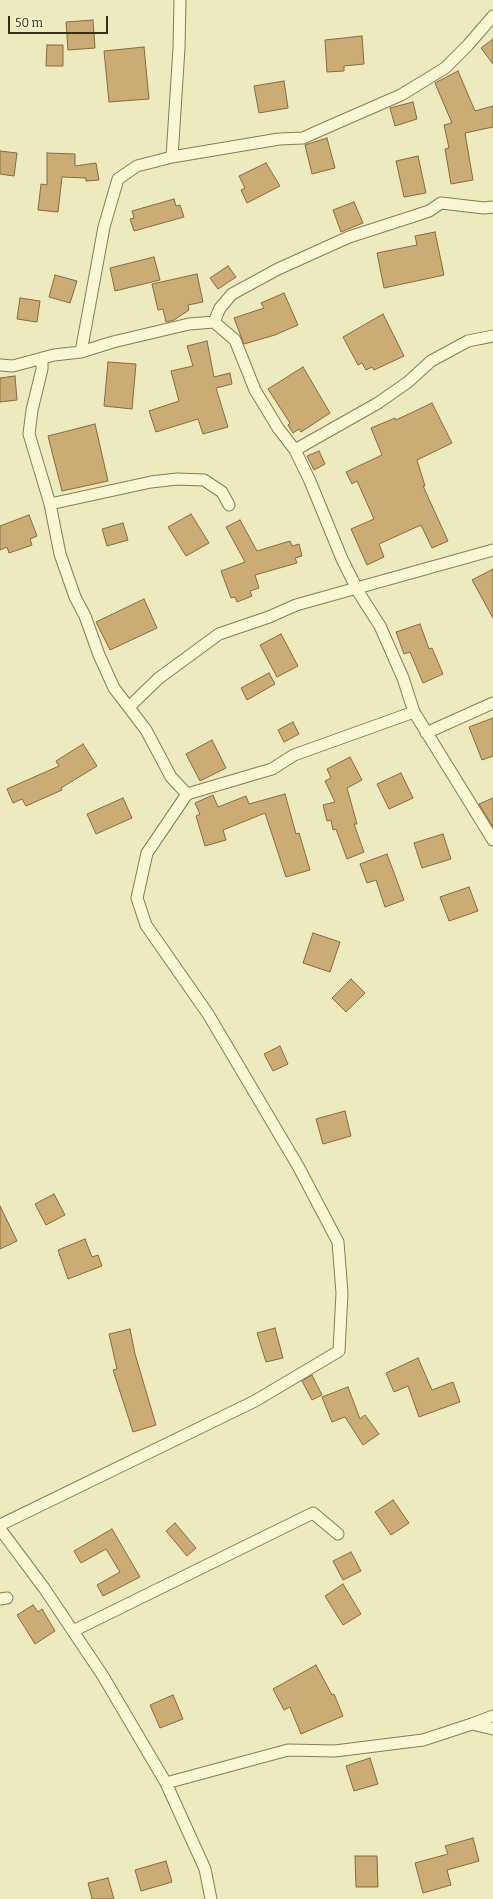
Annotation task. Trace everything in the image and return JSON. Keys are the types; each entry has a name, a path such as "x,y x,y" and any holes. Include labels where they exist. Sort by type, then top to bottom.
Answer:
{"street":[{"path":"172,157 179,48 180,0"},
{"path":"81,352 104,227 118,179 137,166 172,157 279,139 303,138 401,95 444,68 468,45 493,16"},
{"path":"214,322 220,308 232,294 296,260 349,237 429,211 441,203 484,208 493,207"},
{"path":"0,365 13,366 54,354 81,352 113,342 189,324 214,322 235,340 255,390 278,428 295,450 310,481 339,553 356,588 380,626 403,678 414,712 493,840"},
{"path":"295,450 378,403 408,382 431,361 468,341 493,336"},
{"path":"42,358 42,370 32,410 29,434 50,504 60,554 99,655 114,688 146,730 171,777 187,794"},
{"path":"50,504 152,482 177,479 204,480 222,492 229,505"},
{"path":"129,707 159,678 219,634 269,617 296,604 493,550"},
{"path":"426,733 493,703"},
{"path":"0,1525 255,1401 339,1351 342,1292 338,1242 298,1166 208,1014 146,925 138,898 147,853 187,794 272,769 294,755 414,712"},
{"path":"73,1631 313,1513 338,1534"},
{"path":"0,1529 44,1588 73,1631 102,1676 166,1783 205,1869 211,1899"},
{"path":"166,1783 288,1750 335,1751 423,1740 493,1716"},
{"path":"472,1724 493,1729"}],"building":[{"path":"93,20 95,48 68,50 66,22"},
{"path":"362,36 364,64 344,66 344,71 327,72 325,40"},
{"path":"493,39 493,64 481,48"},
{"path":"47,45 63,45 63,66 46,66"},
{"path":"144,47 149,99 109,102 104,51"},
{"path":"458,71 475,111 493,106 493,127 465,133 473,180 451,184 445,149 449,148 444,125 452,123 435,83"},
{"path":"284,81 288,108 259,113 254,86"},
{"path":"413,102 417,119 395,126 390,108"},
{"path":"327,138 335,168 312,174 305,145"},
{"path":"0,151 17,153 14,176 0,174"},
{"path":"47,153 75,154 75,166 96,163 99,180 86,181 86,178 62,177 58,212 38,210 41,184 47,185"},
{"path":"418,156 426,193 404,197 396,161"},
{"path":"266,163 280,186 247,203 241,190 245,188 239,176"},
{"path":"174,199 176,206 180,205 184,217 134,231 130,219 134,218 132,211"},
{"path":"354,202 363,223 341,232 333,210"},
{"path":"435,232 444,275 384,288 377,253 417,245 415,236"},
{"path":"154,257 160,280 115,291 110,268"},
{"path":"228,266 236,277 218,289 210,278"},
{"path":"197,274 203,302 188,305 189,310 174,320 166,322 163,309 158,310 152,284"},
{"path":"55,275 77,281 70,303 49,297"},
{"path":"284,293 298,325 275,335 244,344 234,318 264,308 261,303"},
{"path":"20,298 40,301 37,322 17,319"},
{"path":"383,314 404,356 374,370 372,367 366,370 362,363 358,365 343,337"},
{"path":"207,341 214,377 230,373 232,384 216,388 228,427 203,434 198,419 156,432 149,411 179,401 171,371 193,366 187,346"},
{"path":"108,362 136,364 132,409 104,406"},
{"path":"303,367 330,413 301,432 299,429 293,433 288,425 290,423 268,389"},
{"path":"15,376 17,400 0,402 0,378"},
{"path":"432,403 452,443 417,460 425,486 423,486 448,541 432,548 421,525 379,544 384,557 367,565 351,529 374,519 357,481 352,484 346,472 382,455 371,428 395,418 396,420"},
{"path":"95,424 108,481 62,491 48,436"},
{"path":"319,451 325,464 314,470 307,456"},
{"path":"191,514 209,543 186,556 168,527"},
{"path":"29,515 37,536 30,539 32,545 9,553 7,547 0,550 0,526"},
{"path":"240,520 257,551 290,541 292,546 299,544 302,556 295,558 297,563 255,575 259,588 250,591 252,596 237,602 235,597 231,598 221,571 245,562 226,527"},
{"path":"123,523 128,540 107,546 102,529"},
{"path":"493,569 493,618 472,580"},
{"path":"144,599 157,628 110,650 96,622"},
{"path":"420,624 429,649 432,648 443,674 423,683 410,652 404,654 396,632"},
{"path":"281,634 298,666 277,677 260,645"},
{"path":"269,673 275,684 247,700 241,688"},
{"path":"493,718 493,756 482,760 469,727"},
{"path":"293,722 299,734 284,742 278,730"},
{"path":"212,740 226,768 200,781 186,754"},
{"path":"83,744 97,766 61,788 62,790 26,806 22,799 13,803 7,789 59,766 56,761"},
{"path":"350,757 362,780 347,788 357,824 354,824 364,852 347,859 336,829 333,830 331,820 327,821 323,805 335,802 325,781 331,778 327,769"},
{"path":"401,773 413,798 389,809 377,784"},
{"path":"285,794 296,834 299,833 310,870 286,877 265,813 223,830 226,840 205,846 196,816 200,814 195,803 213,795 218,807 246,796 249,804"},
{"path":"123,798 132,818 96,834 87,814"},
{"path":"493,798 493,827 479,804"},
{"path":"443,834 451,859 422,868 414,843"},
{"path":"387,854 404,900 385,907 376,880 367,883 360,864"},
{"path":"469,887 478,911 449,921 440,897"},
{"path":"313,933 340,942 330,972 303,963"},
{"path":"351,979 365,993 346,1012 332,998"},
{"path":"280,1046 288,1064 273,1071 264,1054"},
{"path":"345,1111 351,1136 323,1144 316,1119"},
{"path":"54,1194 65,1215 46,1225 35,1204"},
{"path":"0,1206 17,1241 0,1249"},
{"path":"85,1239 92,1257 98,1255 102,1266 68,1279 58,1250"},
{"path":"275,1328 283,1358 266,1362 257,1333"},
{"path":"130,1329 135,1354 156,1425 133,1432 113,1370 117,1369 109,1334"},
{"path":"418,1358 432,1390 453,1382 460,1402 419,1417 408,1386 394,1392 386,1373"},
{"path":"312,1375 322,1395 312,1400 302,1381"},
{"path":"348,1387 360,1419 365,1415 379,1434 363,1445 345,1417 332,1422 322,1397"},
{"path":"393,1500 409,1523 391,1535 375,1512"},
{"path":"175,1523 196,1548 187,1556 166,1531"},
{"path":"112,1529 140,1577 103,1596 97,1585 120,1572 106,1549 81,1563 74,1551"},
{"path":"351,1552 361,1571 343,1580 333,1561"},
{"path":"343,1584 361,1614 343,1625 325,1596"},
{"path":"33,1605 38,1612 42,1609 55,1631 35,1644 17,1615"},
{"path":"316,1665 332,1695 334,1694 343,1716 301,1734 290,1707 284,1710 273,1689"},
{"path":"173,1695 183,1719 160,1728 150,1705"},
{"path":"370,1758 378,1784 354,1791 346,1766"},
{"path":"473,1838 479,1861 447,1870 451,1885 423,1893 415,1863 448,1854 445,1846"},
{"path":"355,1856 377,1856 378,1887 356,1887"},
{"path":"166,1861 172,1882 141,1891 135,1870"},
{"path":"108,1878 114,1899 92,1899 88,1883"}]}
